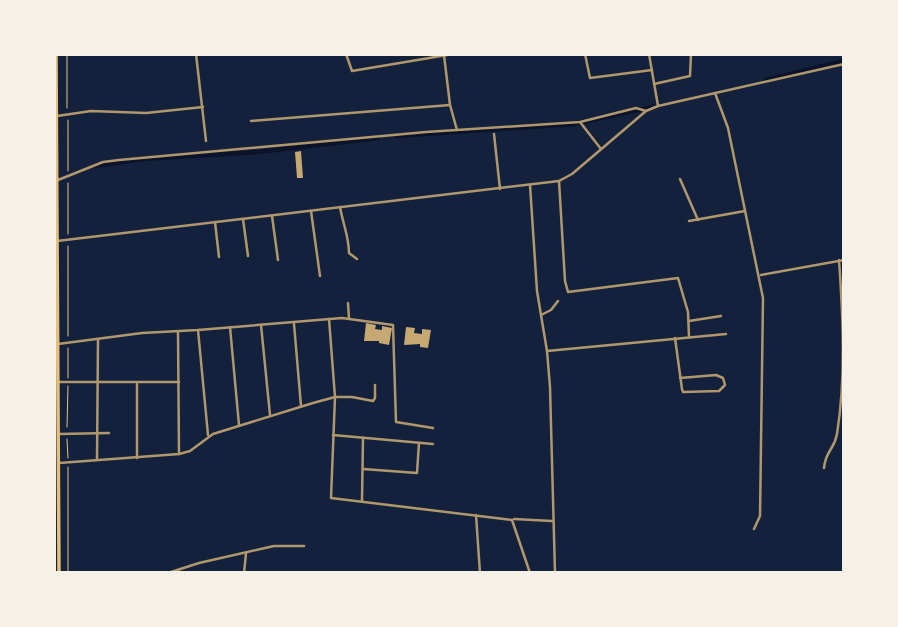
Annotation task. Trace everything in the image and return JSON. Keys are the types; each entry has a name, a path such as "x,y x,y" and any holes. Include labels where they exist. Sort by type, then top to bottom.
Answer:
{"main road":[{"path":"56,54 59,573"}],"street":[{"path":"196,54 206,141"},
{"path":"268,54 276,54"},
{"path":"346,54 352,71 453,54"},
{"path":"584,54 590,78 652,70"},
{"path":"649,54 658,106"},
{"path":"654,84 690,76 691,54"},
{"path":"444,55 450,105 457,130"},
{"path":"57,241 559,181 572,174 646,111 658,106 844,64"},
{"path":"715,93 728,128 760,275 764,327 760,516 754,529"},
{"path":"251,121 450,105"},
{"path":"56,116 91,111 146,113 203,107"},
{"path":"57,181 103,162 119,160 457,130 580,122 636,108 646,111"},
{"path":"580,122 601,149"},
{"path":"494,134 500,189"},
{"path":"680,179 698,220"},
{"path":"559,181 565,281 568,292 678,278 683,289 689,321 689,337"},
{"path":"530,185 535,271 551,399 555,573"},
{"path":"340,207 348,235 349,253 357,259"},
{"path":"311,211 320,276"},
{"path":"690,221 746,211"},
{"path":"272,216 278,260"},
{"path":"243,219 248,256"},
{"path":"215,222 219,257"},
{"path":"760,275 841,260 839,414 836,441 825,454 824,468"},
{"path":"541,315 551,310 558,301"},
{"path":"348,303 349,318"},
{"path":"689,321 721,316"},
{"path":"58,344 142,332 294,324 329,319 349,318 393,325 396,422 433,428"},
{"path":"329,319 335,397 331,498 512,520 552,520"},
{"path":"294,324 301,406"},
{"path":"261,325 270,416"},
{"path":"230,327 239,425"},
{"path":"198,330 208,436"},
{"path":"178,332 179,454"},
{"path":"547,351 726,334"},
{"path":"675,338 680,377 682,391 719,391 725,385 723,378 716,375 680,377"},
{"path":"97,460 98,340"},
{"path":"58,382 179,382"},
{"path":"137,382 137,458"},
{"path":"59,463 179,454 190,451 208,436 301,406 335,397 373,401 375,385"},
{"path":"58,434 109,432"},
{"path":"333,435 433,444"},
{"path":"362,501 363,438"},
{"path":"363,469 417,473 419,443"},
{"path":"476,515 480,573"},
{"path":"512,520 530,573"},
{"path":"168,573 274,546 304,546"},
{"path":"244,573 246,553"}],"path":[{"path":"67,54 68,573"}],"building":[{"path":"301,151 303,178 297,178 295,152"},
{"path":"366,323 376,325 375,329 382,330 382,326 392,328 389,345 379,341 364,341"},
{"path":"406,327 415,328 414,333 422,334 422,329 431,330 428,348 420,347 420,344 404,345"}],"waterway":[{"path":"766,80 844,61"},
{"path":"397,136 574,124 656,106"},
{"path":"95,166 143,159 259,152 378,138"}]}
